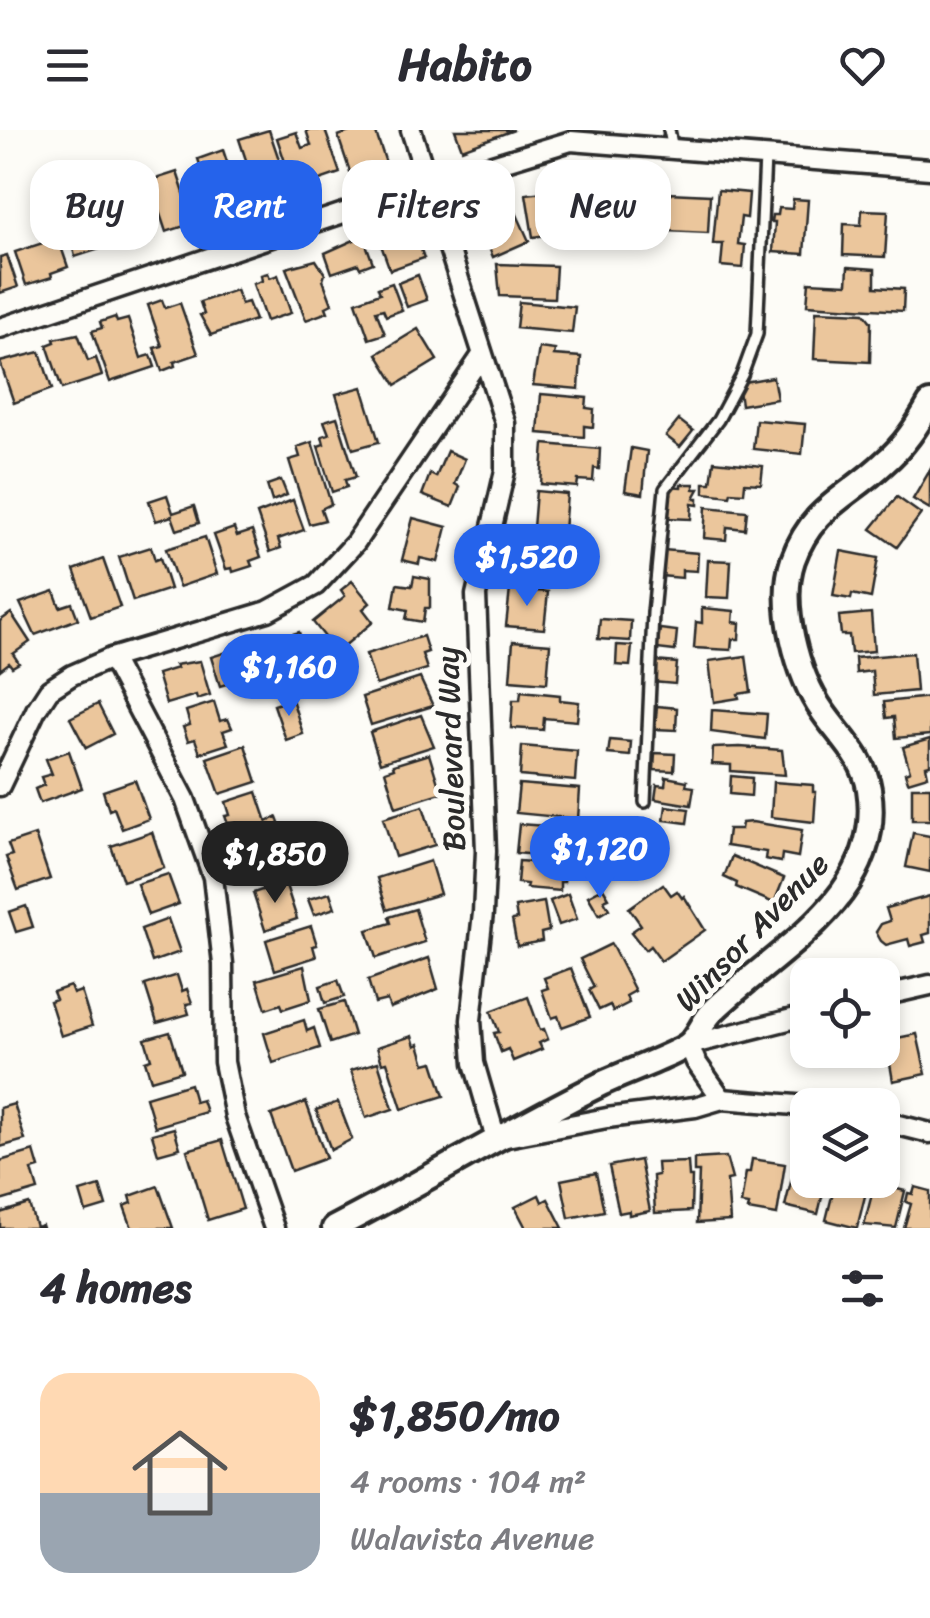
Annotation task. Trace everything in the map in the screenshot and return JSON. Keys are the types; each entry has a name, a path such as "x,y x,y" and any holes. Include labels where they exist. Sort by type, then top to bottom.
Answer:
{"street":[{"name":"Boulevard Way","path":"411,130 422,160"},
{"path":"509,160 571,141 671,139 765,158 930,169"},
{"path":"0,328 342,213"},
{"name":"Boulevard Way","path":"450,250 505,423 505,471 476,595 486,851 472,1020 474,1063 496,1139"},
{"path":"0,786 36,710 49,690 72,675 111,658 268,611 316,585 354,544 482,355"},
{"name":"Winsor Avenue","path":"690,1045 710,1014 818,921 845,890 869,842 869,786 861,763 822,712 810,688 787,616 787,590 792,562 817,515 882,466 902,446 930,403"},
{"path":"111,658 185,799 213,877 223,964 224,1062 235,1116 274,1228"},
{"path":"900,992 930,985"},
{"path":"334,1228 362,1222 496,1139 601,1084 690,1045 790,1019"},
{"path":"690,1045 696,1062 722,1099"},
{"path":"496,1139 607,1118 695,1107 722,1099 790,1105"},
{"path":"900,1126 930,1133"}],"lane":[{"path":"644,802 653,613 664,489 718,420 757,334 765,158"}],"building":[{"path":"269,130 279,160 246,160 239,139"},
{"path":"306,130 325,130 340,173 322,179 322,160 284,160 277,138 296,132 302,148 311,145"},
{"path":"355,130 375,130 385,160 346,160 338,136"},
{"path":"455,130 514,130 462,149"},
{"path":"223,150 226,160 198,160"},
{"path":"177,172 179,178 179,228 166,232 159,211 159,178"},
{"path":"718,190 749,193 747,218 741,217 738,244 745,245 743,268 721,266 723,244 713,244"},
{"path":"535,193 535,237 533,237 526,194"},
{"path":"671,193 710,195 708,233 671,231"},
{"path":"793,199 808,200 804,254 773,252 772,215 778,215 779,208 792,209"},
{"path":"515,210 529,241 515,247"},
{"path":"862,210 888,211 885,257 843,255 844,224 861,225"},
{"path":"342,245 342,250 368,250 373,263 332,273 325,253"},
{"path":"30,247 62,250 68,267 26,285 15,252"},
{"path":"73,250 97,250 75,257"},
{"path":"383,250 421,250 424,258 390,270"},
{"path":"490,250 509,250 493,257"},
{"path":"7,255 18,287 0,293 0,257"},
{"path":"316,260 325,274 323,280 332,304 326,307 328,312 306,320 286,268"},
{"path":"497,264 556,266 554,298 500,296"},
{"path":"848,267 875,269 875,287 904,289 903,311 807,305 809,282 847,284"},
{"path":"268,273 270,278 278,275 291,313 266,321 253,284"},
{"path":"418,275 427,300 407,307 398,283"},
{"path":"392,283 402,310 386,316 383,309 376,311 385,334 369,339 356,302 380,293 378,288"},
{"path":"236,290 241,304 248,302 255,320 211,335 200,315 204,314 200,302"},
{"path":"162,300 165,308 180,303 198,354 174,362 175,366 162,371 154,348 162,346 148,305"},
{"path":"519,302 575,307 572,333 516,328"},
{"path":"816,311 864,313 871,322 870,362 814,359"},
{"path":"115,317 117,322 128,319 141,358 151,355 155,367 110,382 92,331 102,328 100,322"},
{"path":"418,329 437,360 396,385 377,354"},
{"path":"78,334 88,361 96,358 102,376 62,389 47,345 54,339"},
{"path":"539,348 555,350 554,355 581,357 579,389 533,385"},
{"path":"40,352 52,389 14,403 0,362"},
{"path":"773,377 777,399 741,405 738,383"},
{"path":"362,387 379,442 353,449 336,394"},
{"path":"541,394 587,398 586,408 594,409 593,427 584,426 584,437 538,433"},
{"path":"337,417 356,477 345,480 347,487 332,492 318,446 324,444 322,436 329,434 324,421"},
{"path":"679,420 693,431 680,447 666,436"},
{"path":"756,420 805,424 802,454 753,449"},
{"path":"312,442 331,504 321,509 325,520 309,524 289,460 300,457 297,447"},
{"path":"544,444 600,449 599,469 594,468 593,481 578,480 577,487 541,484"},
{"path":"631,448 647,451 643,494 625,491"},
{"path":"447,451 465,459 455,484 460,487 452,507 422,495 430,474 436,477"},
{"path":"714,461 763,466 761,484 745,483 744,493 731,492 730,496 704,493 704,483 711,483"},
{"path":"930,470 930,509 913,499"},
{"path":"281,480 287,495 272,501 267,485"},
{"path":"694,484 694,489 699,489 694,498 698,498 698,505 692,504 691,519 667,518 667,486"},
{"path":"536,491 567,494 564,531 533,528"},
{"path":"167,495 173,513 194,506 199,523 177,530 172,516 156,521 149,501"},
{"path":"897,497 921,514 897,547 871,529"},
{"path":"293,500 304,530 278,539 281,548 270,552 257,514"},
{"path":"706,507 747,511 745,529 727,527 726,540 704,538"},
{"path":"413,518 447,527 438,562 420,558 419,564 402,560"},
{"path":"234,528 237,536 252,531 261,557 250,561 252,566 233,572 232,568 226,569 214,535"},
{"path":"205,537 217,574 179,587 166,549"},
{"path":"520,537 556,540 552,584 516,581 517,568 511,568 512,554 518,555"},
{"path":"151,547 155,560 160,558 170,589 133,601 119,557"},
{"path":"663,550 698,553 697,571 682,570 682,578 661,576"},
{"path":"841,551 878,558 871,598 833,596"},
{"path":"103,559 120,607 91,617 74,570"},
{"path":"708,560 731,561 729,598 706,597"},
{"path":"414,576 430,579 430,608 425,608 423,622 406,619 408,610 393,607 397,584 412,586"},
{"path":"352,581 370,603 363,609 373,622 337,652 313,622 345,596 341,590"},
{"path":"510,589 548,592 544,629 506,626"},
{"path":"54,591 60,607 72,603 78,619 35,635 20,603"},
{"path":"702,608 734,611 733,622 740,623 739,639 732,639 731,650 694,648 696,622 702,623"},
{"path":"11,613 30,642 13,654 19,663 12,667 9,663 0,670 0,621"},
{"path":"871,613 874,651 851,653 849,635 841,635 839,616"},
{"path":"600,619 631,621 630,641 598,639"},
{"path":"660,629 677,631 675,651 657,649"},
{"path":"299,632 314,681 299,686 301,691 282,691 273,662 286,658 279,638"},
{"path":"423,636 428,652 422,654 427,669 376,685 366,654"},
{"path":"513,641 550,644 547,683 510,680"},
{"path":"252,644 265,683 249,688 246,678 220,686 211,657"},
{"path":"617,645 632,646 630,666 616,665"},
{"path":"913,653 916,691 874,695 872,671 856,673 855,658"},
{"path":"746,656 751,692 714,702 709,661"},
{"path":"200,661 210,695 166,704 157,674 177,668 175,665"},
{"path":"655,661 677,663 675,684 653,682"},
{"path":"420,678 433,706 371,725 362,697"},
{"path":"521,691 560,695 560,700 579,702 577,721 544,718 543,730 511,728 513,700 520,700"},
{"path":"930,697 930,735 896,738 894,717 886,718 884,702"},
{"path":"292,699 303,734 286,740 274,705"},
{"path":"214,702 220,721 228,719 232,728 223,731 228,744 200,753 195,739 188,741 183,727 190,725 186,711"},
{"path":"98,704 113,734 86,748 70,718"},
{"path":"657,706 677,708 676,730 655,729"},
{"path":"712,710 767,714 765,739 711,732"},
{"path":"421,715 434,746 380,763 370,732"},
{"path":"930,739 928,776 908,782 905,773 910,771 903,747"},
{"path":"610,740 631,742 630,756 608,754"},
{"path":"245,745 257,782 220,794 207,758"},
{"path":"522,746 577,751 575,781 520,776"},
{"path":"713,748 782,750 785,775 731,771 731,765 712,764"},
{"path":"69,751 82,788 40,803 35,789 44,785 41,777 52,774 46,759"},
{"path":"655,753 675,754 674,771 654,770"},
{"path":"429,754 441,793 396,807 385,771"},
{"path":"731,776 752,778 751,796 730,794"},
{"path":"666,777 687,781 686,786 694,787 691,805 655,799 657,785 665,786"},
{"path":"135,780 149,819 122,829 114,808 109,810 103,791"},
{"path":"773,782 813,785 814,822 771,817"},
{"path":"519,784 580,789 578,819 516,813"},
{"path":"912,787 930,787 930,820 912,820"},
{"path":"257,792 267,822 277,817 281,828 278,833 241,845 225,816 230,815 226,802"},
{"path":"423,806 435,845 395,857 383,818"},
{"path":"666,806 689,809 687,823 664,820"},
{"path":"742,823 802,830 798,857 782,854 781,862 765,859 766,852 726,846 728,829 741,829"},
{"path":"519,824 598,830 596,860 516,853"},
{"path":"152,832 164,868 123,881 111,846"},
{"path":"291,832 304,871 274,881 261,842"},
{"path":"913,833 930,836 930,872 906,867"},
{"path":"35,835 50,879 18,890 6,857 12,855 8,844"},
{"path":"732,856 784,878 774,903 736,887 737,883 724,877"},
{"path":"430,861 440,894 387,910 377,878"},
{"path":"519,861 566,865 560,891 526,888 527,884 517,883"},
{"path":"168,874 179,904 148,915 137,884"},
{"path":"285,882 297,919 265,930 253,893"},
{"path":"663,884 671,895 677,891 684,896 705,930 661,961 650,946 645,950 631,932 641,925 629,908"},
{"path":"603,888 609,898 604,900 609,909 599,915 588,896"},
{"path":"330,893 335,908 314,915 308,899"},
{"path":"568,894 577,919 559,925 550,901"},
{"path":"930,896 930,933 923,935 925,942 910,946 908,939 886,945 881,941 876,932 881,924 890,921 886,908"},
{"path":"544,902 549,931 541,933 542,941 517,946 512,920 517,919 515,907"},
{"path":"26,906 33,927 16,932 9,912"},
{"path":"415,909 425,942 376,958 367,930 391,923 389,917"},
{"path":"168,919 180,952 152,962 141,929"},
{"path":"311,926 316,957 275,970 266,940"},
{"path":"611,944 635,991 626,996 629,1003 613,1011 610,1005 599,1010 589,990 594,987 580,959"},
{"path":"429,958 438,989 390,1008 387,1000 375,1003 368,980"},
{"path":"304,966 311,1000 283,1009 281,1004 266,1009 257,980"},
{"path":"571,968 590,1017 562,1027 558,1016 552,1018 542,990 548,988 544,978"},
{"path":"177,975 182,991 187,989 192,1003 186,1004 189,1014 157,1023 145,985"},
{"path":"338,980 344,997 325,1003 320,986"},
{"path":"70,986 73,994 81,991 92,1026 61,1036 50,1001 56,999 53,992"},
{"path":"528,997 540,1030 544,1029 548,1039 539,1043 542,1049 513,1061 508,1049 501,1052 491,1011"},
{"path":"344,1002 354,1035 330,1043 319,1009"},
{"path":"304,1020 307,1031 314,1028 320,1048 273,1063 264,1033"},
{"path":"170,1032 182,1071 151,1080 145,1061 151,1059 145,1039"},
{"path":"917,1034 926,1074 893,1081 891,1068 900,1068 900,1037"},
{"path":"412,1036 425,1064 433,1062 444,1096 402,1109 387,1062 382,1063 377,1047"},
{"path":"378,1062 393,1109 366,1118 351,1070"},
{"path":"190,1084 195,1102 202,1100 206,1112 155,1127 146,1097"},
{"path":"306,1102 326,1158 291,1171 271,1115"},
{"path":"338,1102 352,1139 331,1150 316,1110"},
{"path":"14,1104 25,1140 0,1147 0,1108"},
{"path":"174,1128 180,1148 158,1154 152,1134"},
{"path":"222,1140 243,1209 208,1220 187,1150"},
{"path":"34,1151 39,1168 32,1170 38,1190 0,1201 0,1161"},
{"path":"726,1157 732,1179 727,1180 730,1221 697,1223 699,1172 694,1172 694,1159"},
{"path":"752,1159 785,1164 777,1215 748,1210 749,1205 741,1204"},
{"path":"640,1160 650,1211 619,1213 609,1166"},
{"path":"688,1162 692,1177 691,1211 655,1213 653,1176 658,1175 657,1163"},
{"path":"596,1173 604,1211 569,1218 561,1180"},
{"path":"100,1186 106,1206 86,1212 80,1192"},
{"path":"158,1186 173,1228 132,1228 124,1206 132,1203 130,1196"},
{"path":"790,1186 790,1198 822,1198 818,1214 785,1206"},
{"path":"915,1187 930,1191 930,1228 904,1228 911,1204 906,1202 908,1193 913,1194"},
{"path":"900,1190 905,1191 896,1228 864,1225 871,1198 900,1198"},
{"path":"539,1195 542,1202 548,1199 563,1228 526,1228 515,1207"},
{"path":"832,1198 864,1198 857,1228 826,1220"},
{"path":"29,1204 36,1227 43,1228 0,1228 0,1213"}]}
